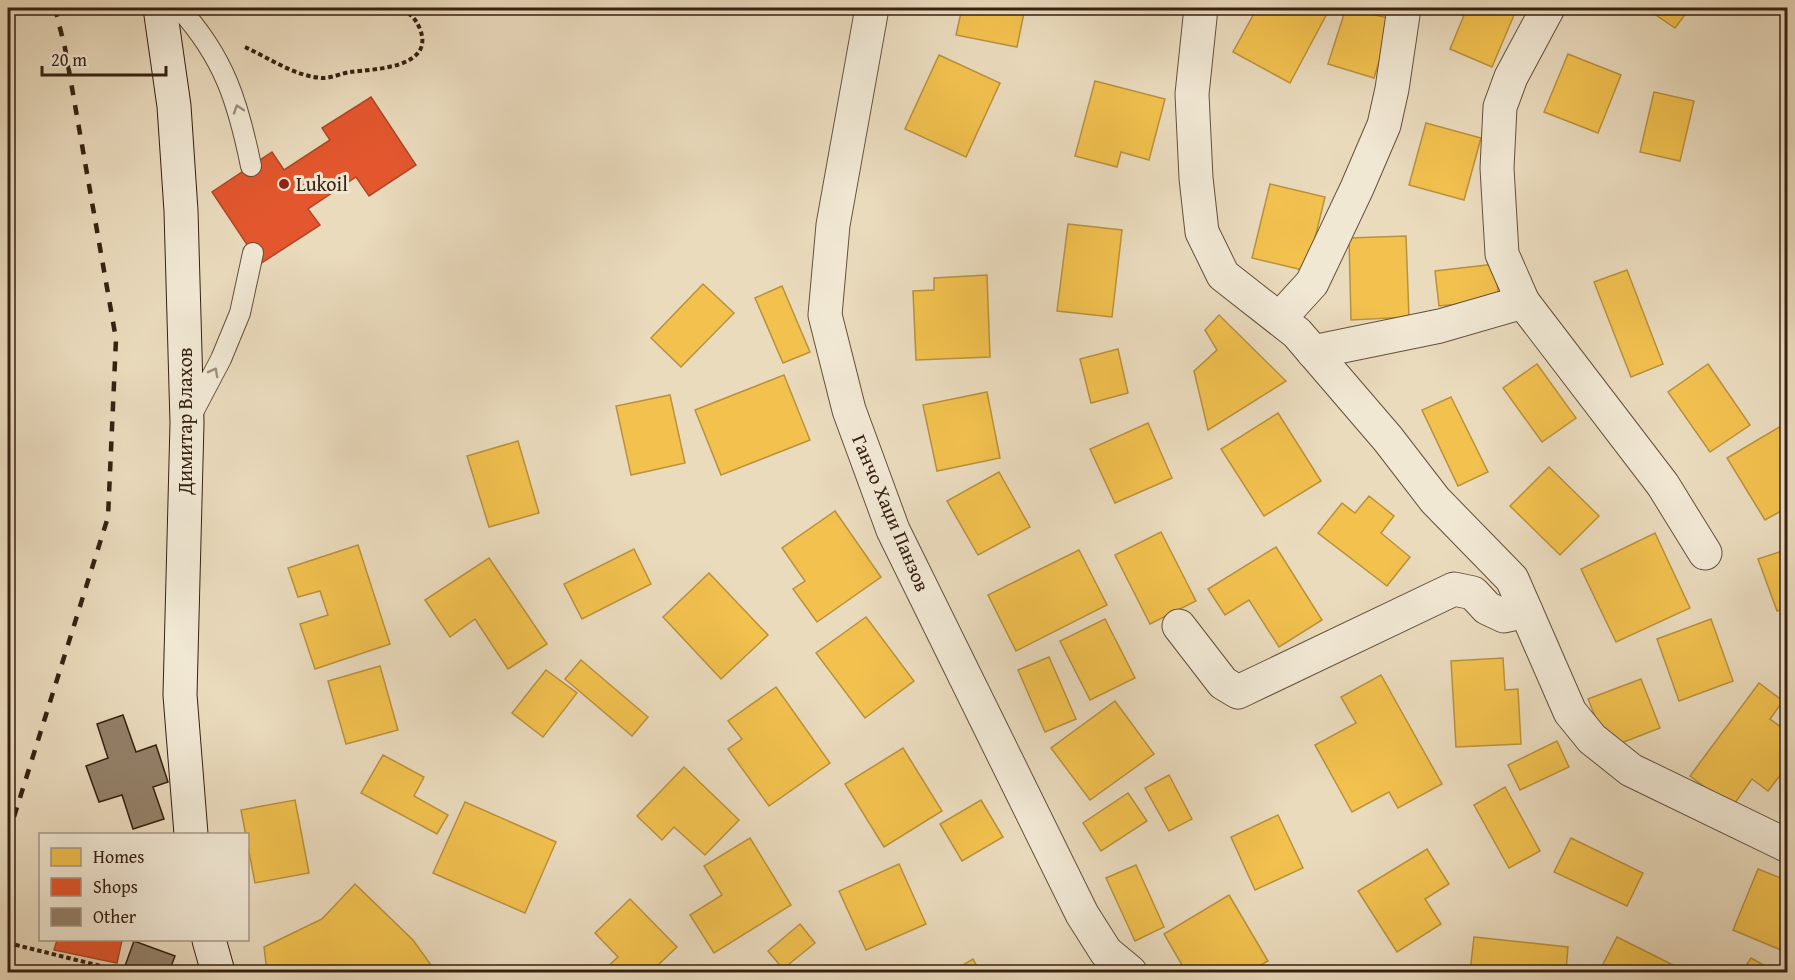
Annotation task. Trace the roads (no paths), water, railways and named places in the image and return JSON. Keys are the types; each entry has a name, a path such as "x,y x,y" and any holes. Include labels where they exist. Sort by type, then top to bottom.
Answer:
{"street":[{"name":"Димитар Влахов","path":"160,8 174,106 180,188 187,423 180,695 191,833"},
{"name":"Ганчо Хаџи Панзов","path":"872,8 833,225 825,315 849,410 893,530 1082,914 1106,952 1131,972"},
{"path":"1201,8 1192,94 1196,178 1202,232 1223,275 1280,318 1313,352 1435,500 1512,579 1570,712 1592,739 1631,770 1788,846"},
{"path":"1280,318 1312,283 1384,125 1392,89 1404,8"},
{"path":"1548,8 1511,77 1500,107 1497,168 1502,254 1523,302 1601,406 1647,461 1705,553"},
{"path":"1313,352 1440,326 1523,302"},
{"path":"1179,626 1223,683 1238,692 1454,589 1473,593 1487,608 1504,616 1526,611"},
{"path":"210,941 218,972"}],"lane":[{"path":"179,8 204,39 228,79 241,114 251,166"},
{"path":"187,423 221,359 240,313 253,254"}],"railway":[{"path":"8,836 108,517 116,339 65,48 55,8"}],"place":[{"name":"Lukoil","path":"284,184"}]}
